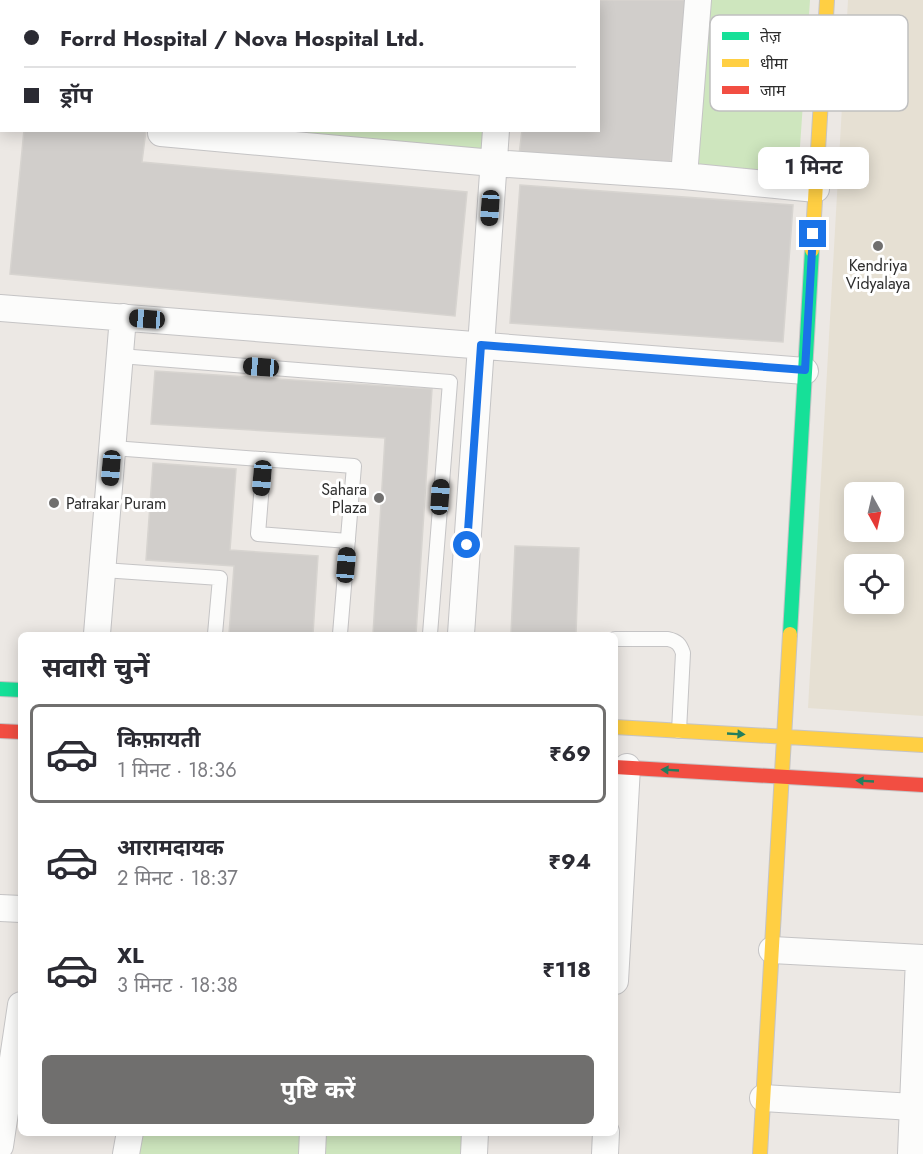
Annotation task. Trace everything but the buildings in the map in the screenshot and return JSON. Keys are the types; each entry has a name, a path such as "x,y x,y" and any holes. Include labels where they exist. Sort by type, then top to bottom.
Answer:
{"street":[{"path":"684,176 698,0"},
{"path":"826,15 827,0"},
{"path":"760,1154 821,111"},
{"path":"161,132 494,163 684,176 816,189"},
{"path":"461,632 496,132"},
{"path":"0,308 805,370"},
{"path":"98,632 123,317"},
{"path":"0,689 18,690"},
{"path":"618,727 923,745"},
{"path":"0,730 18,732"},
{"path":"618,871 621,767 923,785"},
{"path":"0,908 18,909"},
{"path":"772,950 921,958 911,1154"},
{"path":"0,1146 18,1025"},
{"path":"763,1098 913,1107"},
{"path":"126,1154 129,1136"},
{"path":"312,1154 313,1136"},
{"path":"474,1154 475,1136"},
{"path":"605,1154 606,1136"}],"lane":[{"path":"120,356 450,382 430,632"},
{"path":"112,448 354,466 340,632"},
{"path":"264,459 258,534 348,541"},
{"path":"103,570 220,579 215,632"},
{"path":"618,639 668,639 681,646 684,653 680,731"}],"shaded area":[{"name":"Kendriya Vidyalaya","path":"848,0 923,0 923,716 808,708 842,111 908,111 908,15 847,15"}],"green space":[{"path":"700,0 810,0 809,15 710,15 710,111 802,111 798,176 688,168"},
{"path":"280,132 484,132 483,149"},
{"path":"142,1136 303,1136 302,1154 139,1154"},
{"path":"325,1136 465,1136 464,1154 324,1154"}],"traffic: fast":[{"path":"790,634 812,250"},
{"path":"0,689 18,690"}],"traffic: slow":[{"path":"826,15 827,0"},
{"path":"812,250 820,111"},
{"path":"760,1154 790,634"},
{"path":"618,727 923,745"}],"traffic: jam":[{"path":"0,731 18,732"},
{"path":"618,767 923,785"}],"place":[{"name":"Kendriya Vidyalaya","path":"878,246"},
{"name":"Sahara Plaza","path":"379,498"},
{"name":"Patrakar Puram","path":"54,503"}],"route":[{"path":"467,545 481,345 805,370 813,234"}]}
